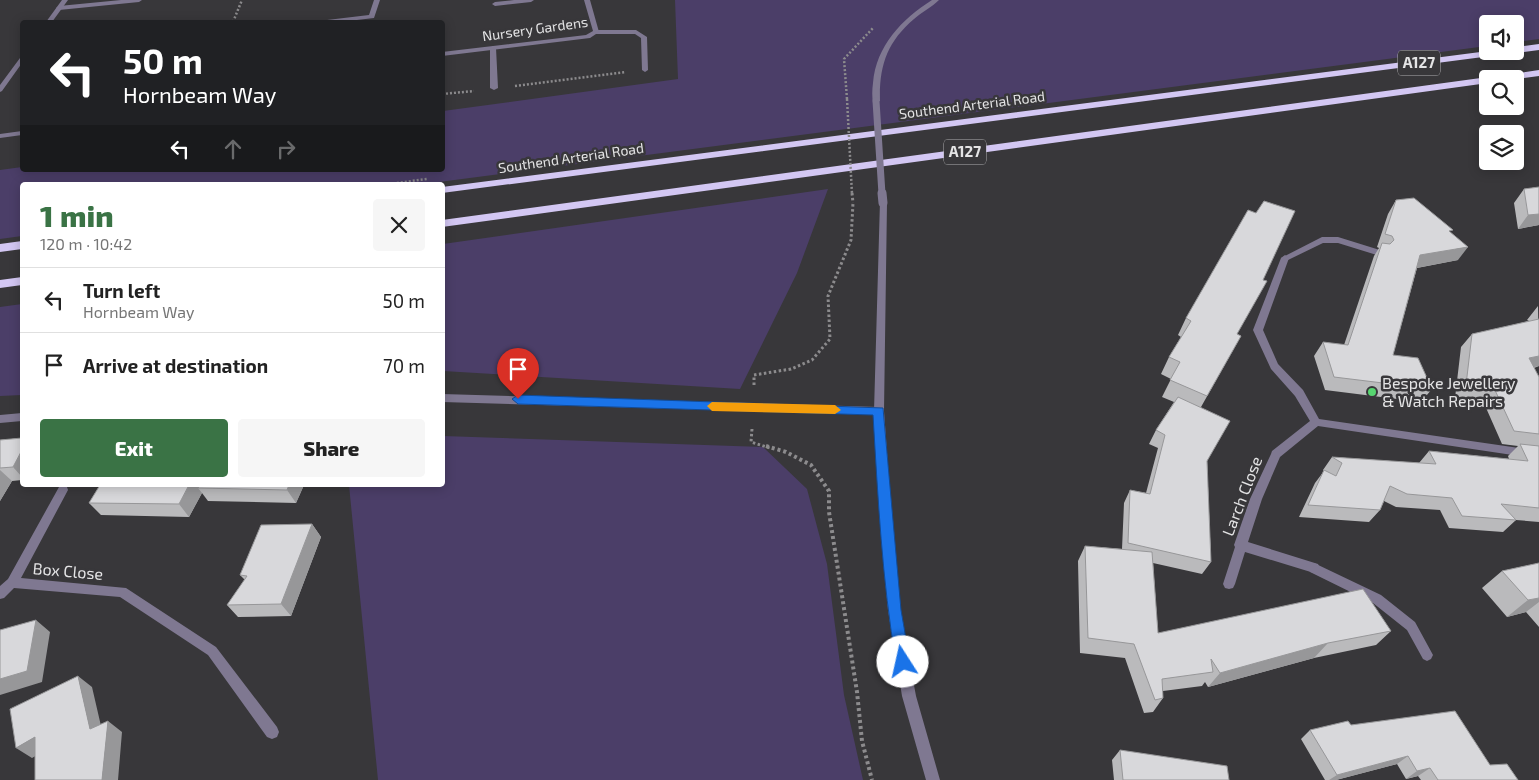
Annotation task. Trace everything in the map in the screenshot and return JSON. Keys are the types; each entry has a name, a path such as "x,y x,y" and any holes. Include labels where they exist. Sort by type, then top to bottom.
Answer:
{"highway":[{"path":"1524,49 1539,47"},
{"name":"Southend Arterial Road","path":"445,190 1479,55"},
{"path":"1524,75 1539,73"},
{"name":"A127","path":"445,224 1479,81"},
{"path":"0,248 20,245"},
{"path":"0,284 20,281"}],"street":[{"path":"50,20 65,0"},
{"path":"59,8 139,0"},
{"path":"345,20 372,17 376,0"},
{"name":"Nursery Gardens","path":"495,4 531,0"},
{"name":"Nursery Gardens","path":"445,54 588,37 596,32 587,0"},
{"path":"933,780 910,696 894,610 887,535 879,411 883,203 876,80 880,61 899,30 911,18 936,0"},
{"path":"596,32 636,32 644,36 646,70"},
{"path":"493,48 494,88"},
{"path":"0,90 20,62"},
{"path":"0,136 20,133"},
{"path":"1380,253 1338,240 1322,240 1285,258 1258,330 1274,366 1299,393 1316,422 1539,455"},
{"path":"445,398 879,411"},
{"path":"0,419 20,417"},
{"name":"Larch Close","path":"1229,584 1256,499 1276,454 1316,422"},
{"name":"Box Close","path":"0,594 12,583 63,490"},
{"path":"1240,545 1314,568 1377,599 1410,626 1427,655"},
{"name":"Box Close","path":"12,583 122,592 212,652 272,732"}],"path":[{"path":"234,20 242,0"},
{"path":"445,94 646,70"},
{"path":"753,392 754,375 791,369 812,360 830,339 828,296 851,240 853,203 847,99"},
{"path":"752,423 751,442 786,452 811,465 829,491 829,512 857,692 862,741 872,780"}],"shaded area":[{"path":"675,0 1539,0 1539,39 1524,41 1524,15 1479,15 1479,47 439,182 20,182 20,236 0,239 0,170 20,167 20,172 445,172 445,111 678,79"},
{"path":"828,189 797,273 740,389 445,371 445,244"},
{"path":"20,304 20,395 0,396 0,307"},
{"path":"445,436 763,447 807,489 827,564 844,695 863,780 378,780 349,487 445,487"}],"building":[{"path":"1539,187 1539,214 1528,215 1524,189"},
{"path":"1414,198 1453,230 1449,231 1468,247 1420,255 1393,355 1418,358 1432,389 1334,377 1323,342 1348,345 1382,243 1390,244 1394,240 1392,236 1385,234 1396,200"},
{"path":"1264,201 1295,211 1263,280 1267,281 1237,334 1241,336 1207,396 1170,380 1180,362 1169,357 1191,321 1186,318 1248,210 1256,213"},
{"path":"1539,319 1539,356 1529,358 1539,377 1539,434 1514,431 1494,388 1466,385 1472,334"},
{"path":"1178,397 1230,421 1207,461 1211,562 1128,543 1130,490 1150,494 1165,435 1156,430"},
{"path":"20,438 20,454 13,467 0,468 0,440"},
{"path":"1520,444 1539,446 1539,508 1501,504 1516,520 1462,516 1452,498 1407,494 1390,486 1380,510 1308,505 1324,470 1336,476 1342,463 1332,457 1436,464 1429,451 1528,461"},
{"path":"99,487 188,487 179,504 89,503"},
{"path":"199,487 288,487 287,490"},
{"path":"312,524 281,604 227,605 247,576 240,575 261,525"},
{"path":"1085,546 1152,552 1158,633 1363,589 1391,631 1328,643 1220,673 1211,659 1213,672 1162,679 1163,698 1155,700 1134,644 1088,638"},
{"path":"1539,563 1539,598 1528,600 1502,571"},
{"path":"36,620 27,671 0,679 0,630"},
{"path":"78,676 90,729 108,721 102,780 35,780 35,737 16,748 10,709"},
{"path":"1455,711 1490,765 1507,764 1518,780 1438,780 1430,768 1417,771 1408,756 1337,775 1310,730 1348,721 1351,725"},
{"path":"1120,750 1227,766 1229,780 1123,780"}],"slow traffic":[{"path":"712,406 835,410"}],"place":[{"name":"Bespoke Jewellery & Watch Repairs","path":"1372,392"}],"route":[{"path":"518,399 879,411 894,610 903,662"}]}
